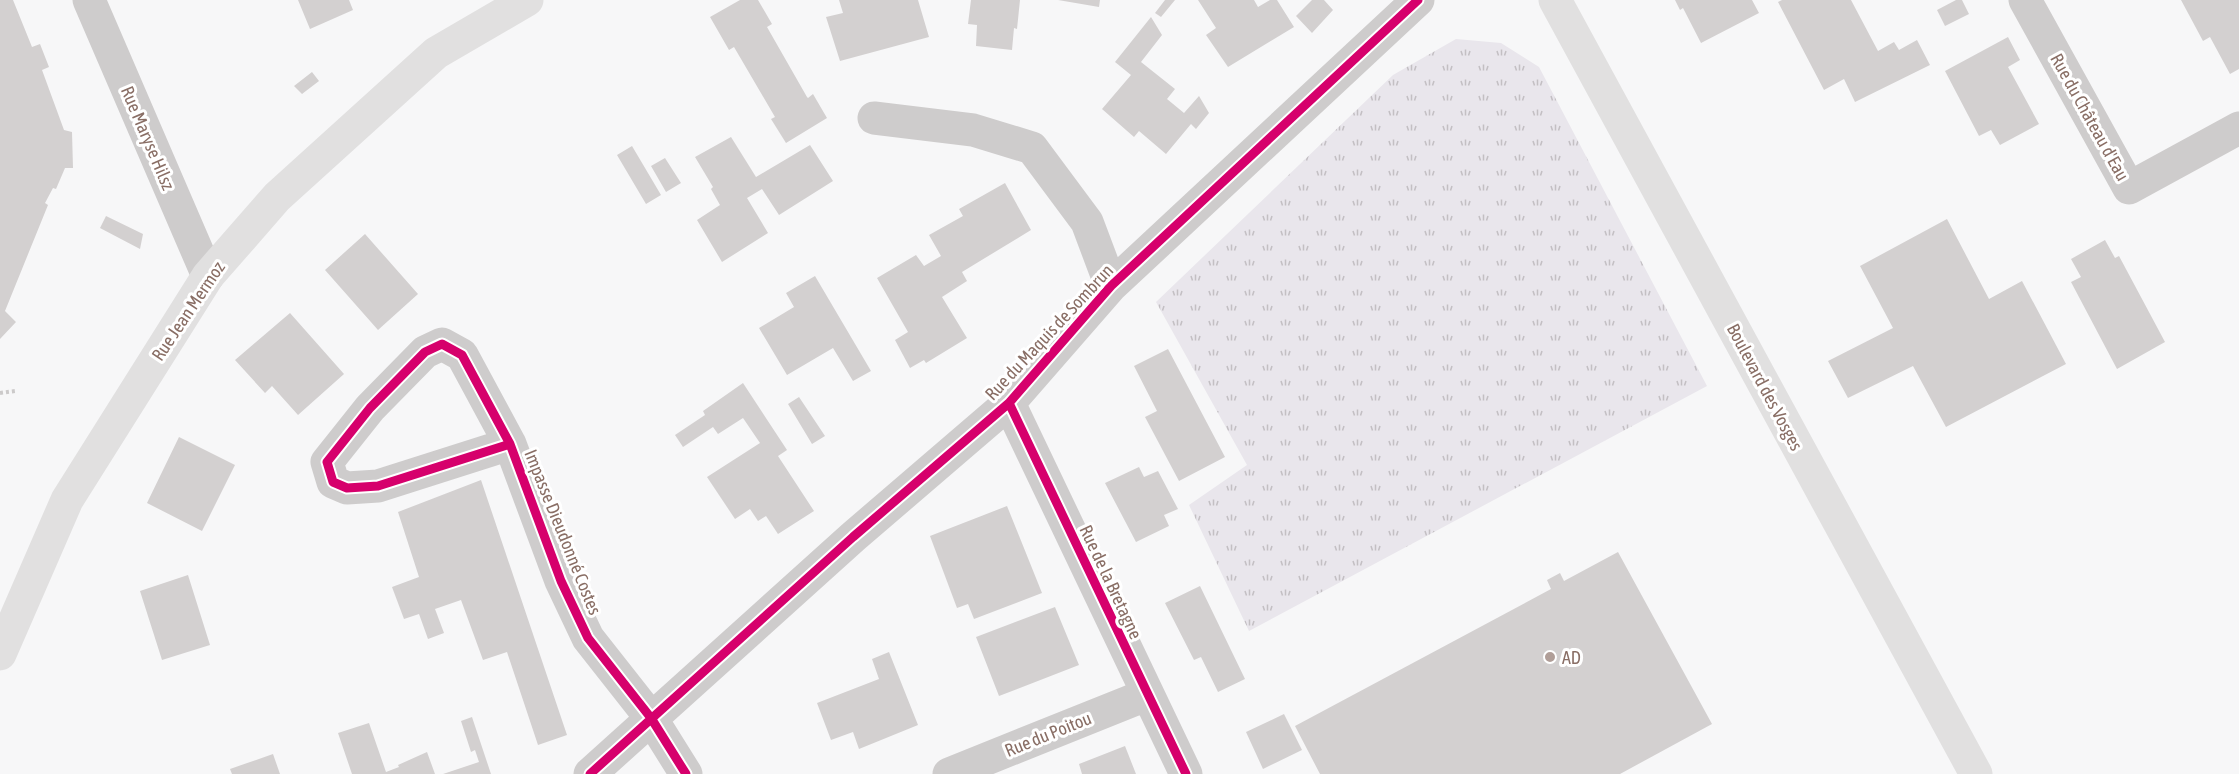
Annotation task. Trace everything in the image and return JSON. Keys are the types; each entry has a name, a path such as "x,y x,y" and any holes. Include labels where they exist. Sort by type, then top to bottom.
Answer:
{"main road":[{"name":"Rue Jean Mermoz","path":"0,654 67,500 208,276 277,196 436,53 527,0"},
{"name":"Boulevard des Vosges","path":"1556,0 1976,774"}],"street":[{"name":"Rue Maryse Hilsz","path":"89,0 208,276"},
{"name":"Rue du Maquis de Sombrun","path":"590,774 853,537 1009,403 1111,286 1418,0"},
{"name":"Rue du Château d'Eau","path":"2025,0 2128,188 2239,128"},
{"path":"874,118 973,130 1032,148 1087,222 1111,286"},
{"name":"Impasse Dieudonné Costes","path":"510,444 378,486 348,488 333,482 327,462 370,408 426,352 442,344 462,355 510,444 561,581 588,638 651,718 686,774"},
{"name":"Rue de la Bretagne","path":"1009,403 1146,695 1186,774"},
{"name":"Rue du Poitou","path":"949,774 1146,695"}],"path":[{"path":"0,393 15,391"}],"green space":[{"path":"1456,39 1501,43 1539,67 1707,386 1249,631 1189,505 1247,465 1156,302 1393,75"}],"building":[{"path":"0,0 13,0 32,47 40,44 49,67 42,70 64,130 72,132 73,168 65,168 56,189 53,188 45,203 48,205 5,311 16,322 0,339"},
{"path":"298,0 349,0 353,10 310,29"},
{"path":"740,0 758,0 772,24 767,27 807,97 813,94 827,118 786,143 771,119 775,117 734,47 729,50 710,17"},
{"path":"839,0 918,0 929,37 840,61 826,17 843,13"},
{"path":"971,0 1020,0 1012,50 976,46 977,25 968,24"},
{"path":"1058,0 1100,0 1099,7"},
{"path":"1165,0 1175,0 1161,17 1155,13"},
{"path":"1198,0 1254,0 1258,7 1270,0 1277,0 1294,27 1228,67 1206,35 1216,28"},
{"path":"1312,0 1324,0 1333,10 1312,33 1296,16"},
{"path":"1675,0 1752,0 1759,13 1701,43 1683,8 1680,10"},
{"path":"1782,0 1851,0 1878,51 1894,42 1899,50 1917,40 1930,65 1855,102 1844,79 1824,90 1778,2"},
{"path":"1956,0 1962,0 1969,14 1945,26 1937,10"},
{"path":"2181,0 2239,0 2239,69 2230,74 2210,37 2203,41"},
{"path":"1151,17 1162,35 1141,62 1175,89 1167,99 1184,113 1199,96 1209,113 1196,129 1191,124 1166,154 1139,131 1134,137 1102,109 1131,75 1115,62"},
{"path":"2008,37 2020,60 2008,67 2039,124 2000,145 1991,130 1979,136 1945,71"},
{"path":"312,72 319,81 302,94 294,86"},
{"path":"731,137 756,177 810,145 833,181 779,215 762,189 747,198 768,233 722,262 697,220 720,205 711,189 713,187 695,157"},
{"path":"632,146 661,195 646,204 617,155"},
{"path":"665,158 681,183 666,192 651,166"},
{"path":"1005,183 1031,230 962,272 967,281 942,297 967,338 926,363 924,360 910,368 895,340 908,332 877,278 916,255 924,266 941,256 929,235 963,216 959,209"},
{"path":"106,216 143,234 140,249 100,228"},
{"path":"1947,219 1989,299 2022,281 2066,364 1946,427 1913,366 1848,398 1828,361 1893,328 1860,266"},
{"path":"365,234 418,294 378,330 325,270"},
{"path":"2105,240 2115,258 2119,256 2165,342 2117,369 2071,282 2081,277 2071,259"},
{"path":"815,276 871,371 853,381 833,348 787,375 759,328 794,307 786,293"},
{"path":"290,313 344,374 298,415 272,386 265,393 235,360"},
{"path":"1168,349 1225,457 1179,481 1145,417 1157,411 1134,366"},
{"path":"743,383 787,450 778,456 814,511 778,534 766,516 758,521 750,509 735,519 707,477 760,443 743,418 718,434 713,427 683,447 675,435 705,415 703,411"},
{"path":"799,397 825,436 812,444 788,404"},
{"path":"179,437 235,465 202,531 147,503"},
{"path":"1139,467 1144,477 1158,471 1178,509 1164,515 1169,526 1136,542 1105,483"},
{"path":"481,480 567,735 538,745 507,652 483,660 461,600 435,609 444,633 428,639 419,614 404,619 392,587 419,577 398,512"},
{"path":"1007,506 1042,593 974,619 968,604 957,608 930,536"},
{"name":"AD","path":"1618,552 1712,724 1620,774 1320,774 1295,726 1551,589 1547,580 1560,573 1564,581"},
{"path":"188,575 210,645 162,660 140,591"},
{"path":"1200,586 1245,679 1218,692 1201,657 1194,660 1165,603"},
{"path":"1055,607 1079,665 999,696 976,637"},
{"path":"889,652 918,725 859,749 853,732 831,740 817,703 879,679 872,659"},
{"path":"1284,714 1302,750 1263,769 1246,732"},
{"path":"472,717 491,774 443,774 479,762 475,750 471,752 461,721"},
{"path":"369,723 386,772 427,752 435,774 352,774 338,733"},
{"path":"1125,746 1136,774 1082,774 1079,764"},
{"path":"273,754 280,774 232,774 230,769"}],"cycle path":[{"path":"590,774 853,537 1009,403 1111,286 1418,0"},
{"path":"510,444 378,486 347,488 333,482 327,462 370,408 425,352 442,344 462,355 510,444 561,581 588,638 651,718 686,774"},
{"path":"1009,403 1186,774"}],"place":[{"name":"AD","path":"1550,657"}]}
